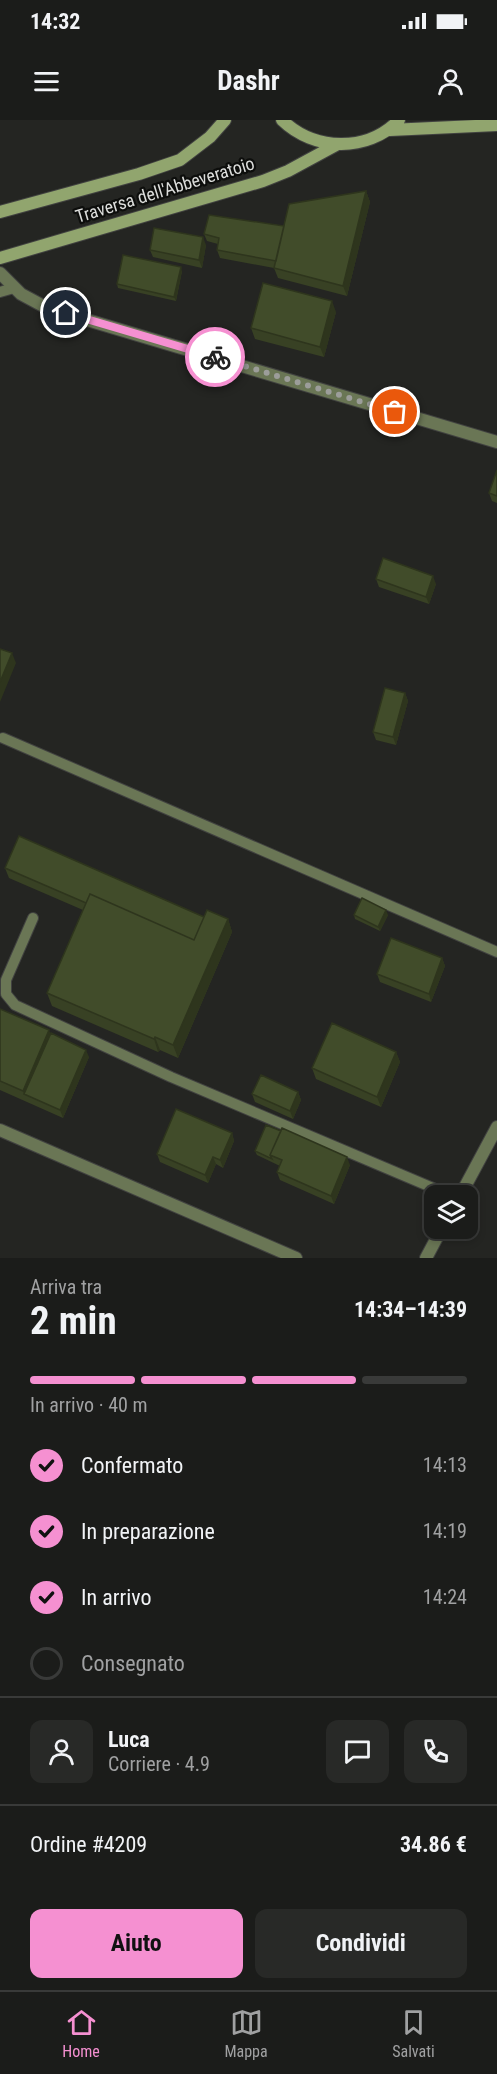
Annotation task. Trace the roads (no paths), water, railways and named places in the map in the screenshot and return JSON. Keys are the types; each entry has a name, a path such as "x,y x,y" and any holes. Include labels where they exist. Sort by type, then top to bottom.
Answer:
{"street":[{"name":"Traversa dell'Abbeveratoio","path":"0,212 139,174 180,160 210,137 225,120"},
{"path":"282,120 291,129 312,140 336,145 354,144 373,139 390,130 399,120"},
{"path":"390,130 497,124"},
{"name":"Traversa dell'Abbeveratoio","path":"0,258 263,181 288,171 336,145"},
{"path":"0,273 21,294 47,308 497,442"},
{"path":"466,1185 497,1127"},
{"path":"0,1130 296,1258"},
{"path":"426,1258 436,1239"}],"lane":[{"path":"0,292 14,288"},
{"path":"3,738 497,952"},
{"path":"33,918 6,980 6,994 15,1005 171,1077 426,1185"}]}
